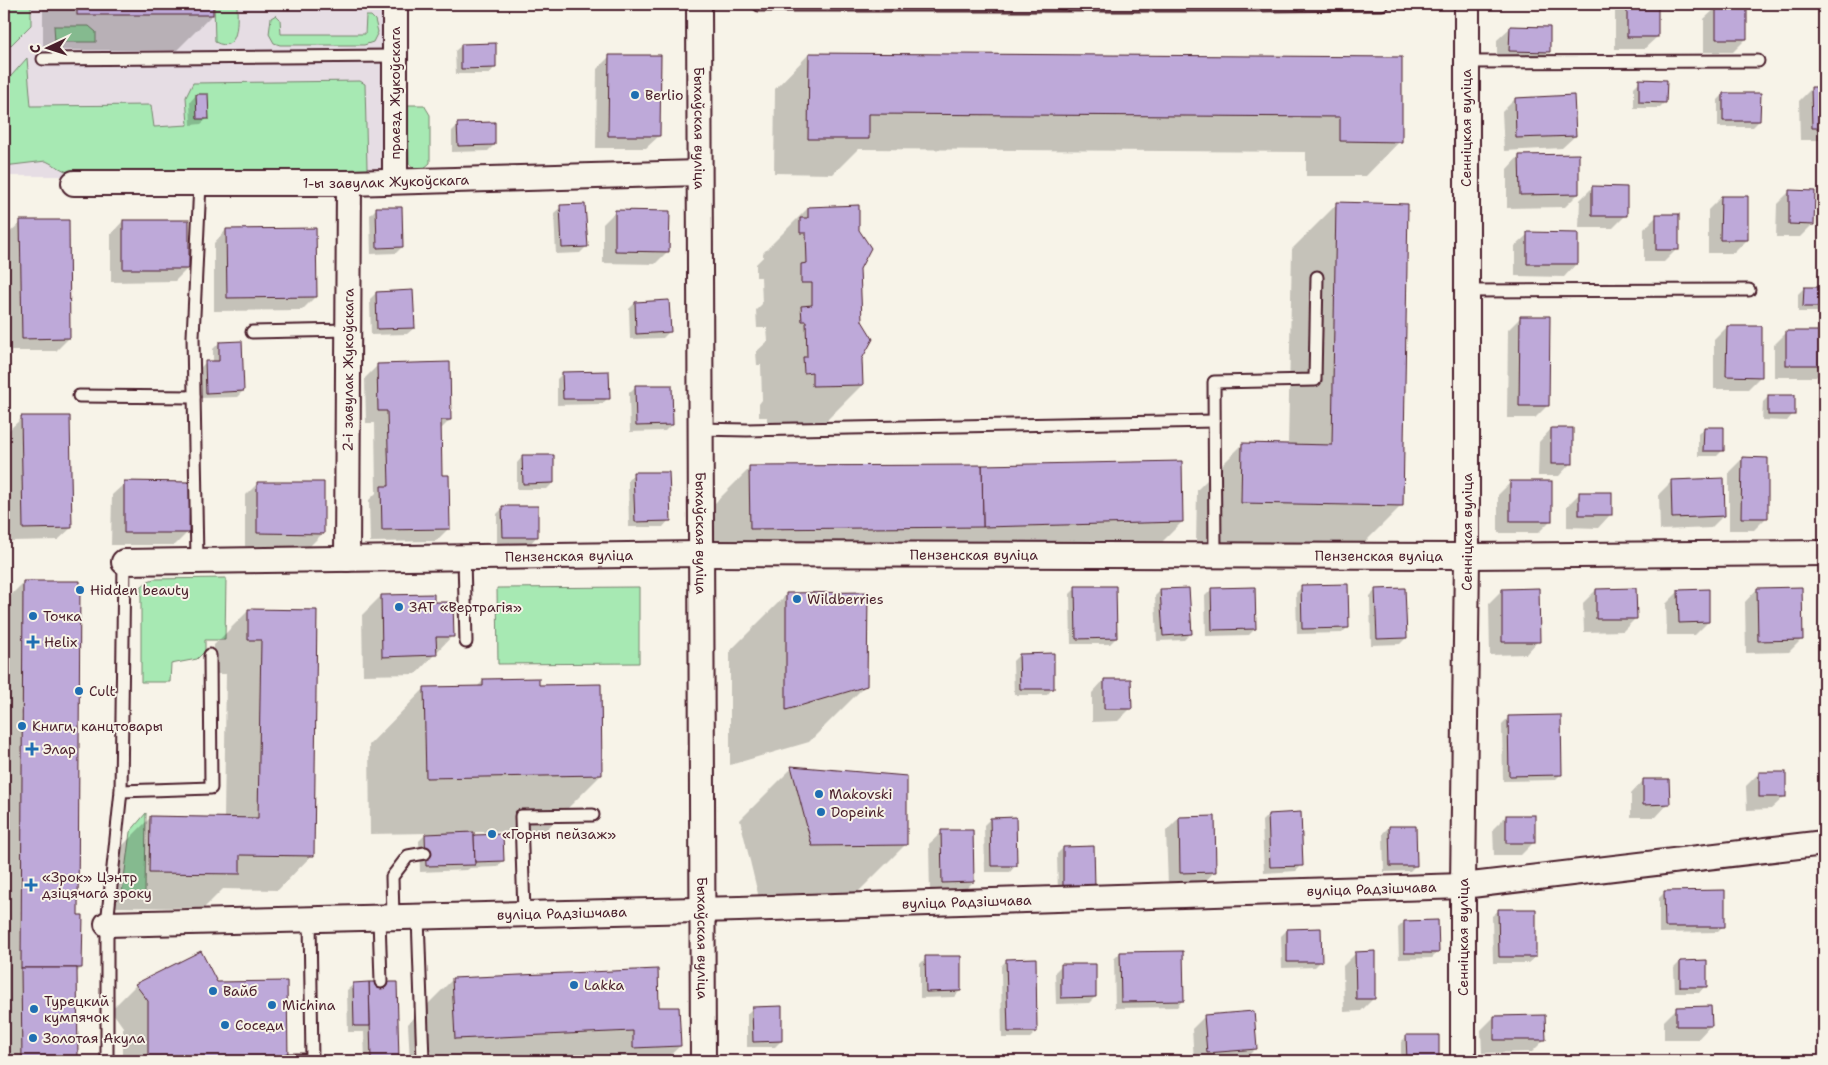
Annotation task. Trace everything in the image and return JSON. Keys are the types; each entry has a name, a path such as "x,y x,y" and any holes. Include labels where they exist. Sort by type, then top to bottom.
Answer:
{"street":[{"name":"праезд Жукоўскага","path":"395,4 395,181"},
{"name":"Быхаўская вуліца","path":"699,4 699,173 701,212 699,554 702,1061"},
{"name":"Сенніцкая вуліца","path":"1463,1061 1462,886 1467,556 1467,4"},
{"name":"1-ы завулак Жукоўскага","path":"74,184 349,183 699,173"},
{"name":"2-і завулак Жукоўскага","path":"347,559 349,183"},
{"name":"Пензенская вуліца","path":"124,562 699,554 1467,556 1824,553"},
{"name":"вуліца Радзішчава","path":"107,924 701,910 1462,886 1824,843"}],"lane":[{"path":"759,5 1382,4"},
{"path":"43,59 395,56"},
{"path":"1466,62 1758,61"},
{"path":"197,560 193,337 200,183"},
{"path":"1215,555 1214,382 1315,380 1317,277"},
{"path":"1466,291 1749,290"},
{"path":"252,332 348,330"},
{"path":"79,396 194,397"},
{"path":"700,429 757,430 1214,421"},
{"path":"464,557 466,642"},
{"path":"107,1061 107,924 121,791 124,562"},
{"path":"121,791 211,788 210,655"},
{"path":"524,914 521,816 593,815"},
{"path":"381,982 386,918 392,877 408,856 426,853"},
{"path":"418,917 423,1061"},
{"path":"288,1060 312,1061 310,919"}],"shaded area":[{"path":"4,4 387,4 385,176 4,176"}],"green space":[{"path":"8,4 31,4 31,25 7,49"},
{"path":"214,4 237,4 236,33 229,44 223,45 215,42"},
{"path":"276,15 280,19 281,34 365,34 366,16 371,16 375,20 378,32 373,42 364,45 280,45 274,43 269,34 271,18"},
{"path":"54,26 89,26 96,32 96,42 55,42"},
{"path":"27,58 31,106 151,105 154,127 188,125 186,97 193,83 360,81 365,84 366,175 73,175 46,161 4,166 4,84"},
{"path":"408,105 424,105 430,115 430,163 423,169 415,169 409,164"},
{"path":"226,578 225,640 205,640 205,651 197,659 171,664 170,682 141,682 141,587 154,579"},
{"path":"639,587 639,663 498,664 497,588"},
{"path":"146,813 145,893 122,894 130,832"}],"building":[{"path":"77,4 213,4 213,15 77,15"},
{"path":"1627,4 1658,4 1658,37 1627,37"},
{"path":"1716,5 1747,6 1747,39 1716,39"},
{"path":"1510,26 1550,27 1550,52 1509,51"},
{"path":"496,43 496,68 461,69 461,44"},
{"path":"809,53 1402,57 1402,142 1340,141 1340,117 869,114 869,139 808,139"},
{"name":"Berlio","path":"609,55 661,55 660,136 608,136"},
{"path":"1639,79 1667,80 1666,103 1639,102"},
{"path":"1811,87 1824,87 1824,128 1812,128"},
{"path":"1723,93 1761,93 1760,121 1723,121"},
{"path":"196,94 208,94 209,119 197,119"},
{"path":"1574,95 1576,136 1516,138 1515,98"},
{"path":"495,122 495,145 458,146 457,123"},
{"path":"1579,154 1579,194 1520,195 1519,155"},
{"path":"1592,186 1627,187 1627,216 1592,216"},
{"path":"1789,190 1815,191 1814,225 1789,224"},
{"path":"1721,196 1748,196 1748,240 1720,240"},
{"path":"1336,202 1408,204 1403,506 1241,503 1242,443 1332,445"},
{"path":"585,204 588,247 562,248 560,205"},
{"path":"859,205 859,230 871,248 860,269 862,321 873,339 862,359 863,385 812,386 812,372 804,373 803,357 807,357 806,321 802,321 801,306 812,305 812,283 801,283 801,264 807,263 806,233 800,233 800,218 808,218 808,207"},
{"path":"376,207 402,207 403,247 377,248"},
{"path":"615,210 670,211 669,252 615,251"},
{"path":"1656,214 1679,214 1679,250 1656,250"},
{"path":"20,220 69,220 70,338 22,339"},
{"path":"123,220 189,220 189,269 123,269"},
{"path":"316,228 317,297 227,298 226,229"},
{"path":"1527,232 1578,233 1578,264 1527,264"},
{"path":"1804,287 1824,287 1824,307 1803,307"},
{"path":"413,290 415,328 377,329 376,292"},
{"path":"669,300 671,332 636,334 635,302"},
{"path":"1520,316 1550,316 1549,406 1519,406"},
{"path":"1727,326 1762,326 1762,377 1726,376"},
{"path":"1786,331 1824,331 1824,365 1786,365"},
{"path":"242,341 244,391 206,393 205,361 219,361 219,342"},
{"path":"450,362 451,420 441,420 442,475 449,475 450,529 382,530 381,486 389,486 387,411 378,411 377,364"},
{"path":"609,371 610,399 563,399 562,372"},
{"path":"635,385 672,385 673,425 636,426"},
{"path":"1768,395 1795,395 1795,415 1768,415"},
{"path":"21,416 70,416 72,528 23,529"},
{"path":"1704,427 1724,427 1724,451 1703,451"},
{"path":"1551,428 1573,428 1573,464 1551,464"},
{"path":"522,455 554,455 554,483 523,484"},
{"path":"1742,457 1768,458 1768,518 1741,518"},
{"path":"1182,461 1183,522 983,527 982,465"},
{"path":"982,465 983,527 750,529 749,466"},
{"path":"633,472 669,472 671,521 635,522"},
{"path":"1724,478 1725,516 1672,518 1671,480"},
{"path":"124,481 190,482 189,533 124,533"},
{"path":"1510,481 1552,481 1552,521 1510,521"},
{"path":"257,482 324,482 324,534 257,533"},
{"path":"1579,492 1612,492 1612,515 1579,515"},
{"path":"502,506 538,506 538,537 503,537"},
{"path":"23,581 80,581 78,915 83,915 82,968 21,968"},
{"path":"1348,584 1349,628 1302,629 1301,585"},
{"path":"1075,586 1116,586 1117,638 1076,639"},
{"path":"1255,587 1256,629 1212,630 1211,588"},
{"path":"1802,587 1803,640 1758,641 1757,588"},
{"path":"1189,588 1192,634 1163,636 1160,589"},
{"path":"1405,588 1407,638 1377,639 1375,589"},
{"path":"1539,588 1540,642 1502,642 1502,589"},
{"path":"1636,588 1637,619 1596,619 1596,589"},
{"path":"1709,589 1709,622 1679,623 1678,590"},
{"path":"868,592 867,686 786,710 786,593"},
{"path":"434,594 434,602 453,602 454,637 436,637 437,655 382,657 381,595"},
{"path":"248,609 317,610 314,856 240,855 240,874 149,873 150,816 258,818 261,640 248,640"},
{"path":"1054,653 1054,689 1020,689 1019,654"},
{"path":"539,678 539,685 601,684 602,775 426,778 424,687 483,686 483,679"},
{"path":"1104,679 1131,679 1132,709 1104,709"},
{"path":"1561,715 1562,775 1509,776 1508,716"},
{"path":"791,766 907,776 907,845 812,846"},
{"path":"1759,772 1786,772 1786,797 1759,797"},
{"path":"1643,779 1669,779 1670,804 1643,805"},
{"path":"1301,812 1303,866 1270,867 1268,814"},
{"path":"1506,815 1535,815 1535,843 1506,843"},
{"path":"1215,816 1216,872 1180,873 1179,817"},
{"path":"1016,817 1017,866 991,866 990,818"},
{"path":"1389,826 1416,826 1417,866 1390,866"},
{"path":"941,830 973,830 974,882 942,883"},
{"path":"474,832 475,865 426,866 425,834"},
{"path":"503,834 504,861 475,862 474,835"},
{"path":"1094,846 1095,887 1063,887 1063,847"},
{"path":"1725,890 1725,927 1665,927 1664,891"},
{"path":"1498,909 1536,909 1536,957 1499,957"},
{"path":"1438,920 1439,953 1404,953 1404,921"},
{"path":"1321,928 1322,962 1287,962 1287,929"},
{"path":"201,951 217,982 287,981 288,1061 148,1061 148,1001 135,984"},
{"path":"1183,951 1184,1001 1121,1002 1120,952"},
{"path":"1375,951 1375,999 1356,999 1355,952"},
{"path":"925,956 961,956 961,991 926,992"},
{"path":"1036,958 1037,1032 1008,1032 1006,959"},
{"path":"1707,960 1707,987 1680,987 1680,961"},
{"path":"1061,964 1096,964 1096,997 1061,998"},
{"path":"21,968 77,968 78,1061 22,1061"},
{"path":"658,969 659,1007 679,1007 681,1046 633,1048 633,1031 455,1039 452,978"},
{"path":"369,982 397,982 399,1061 371,1061"},
{"path":"369,982 370,1026 354,1026 353,983"},
{"path":"782,1006 782,1041 753,1042 752,1007"},
{"path":"1711,1006 1712,1026 1676,1026 1676,1007"},
{"path":"1254,1011 1257,1049 1207,1053 1204,1015"},
{"path":"1545,1015 1546,1040 1494,1040 1494,1016"},
{"path":"1406,1035 1439,1035 1439,1061 1407,1061"},
{"path":"831,1058 861,1058 861,1061 831,1061"}],"place":[{"name":"Berlio","path":"635,95"},
{"name":"Hidden beauty","path":"80,590"},
{"name":"Wildberries","path":"797,599"},
{"name":"ЗАТ «Вертрагія»","path":"399,607"},
{"name":"Точка","path":"33,616"},
{"name":"Helix","path":"33,642"},
{"name":"Cult","path":"79,691"},
{"name":"Книги, канцтовары","path":"22,726"},
{"name":"Элар","path":"32,749"},
{"name":"Makovski","path":"819,794"},
{"name":"Dopeink","path":"821,812"},
{"name":"«Горны пейзаж»","path":"492,834"},
{"name":"«Зрок» Цэнтр дзіцячага зроку","path":"31,885"},
{"name":"Lakka","path":"574,985"},
{"name":"Вайб","path":"213,991"},
{"name":"Michina","path":"272,1005"},
{"name":"Турецкий кумпячок","path":"34,1009"},
{"name":"Соседи","path":"225,1025"},
{"name":"Золотая Акула","path":"33,1038"}]}
